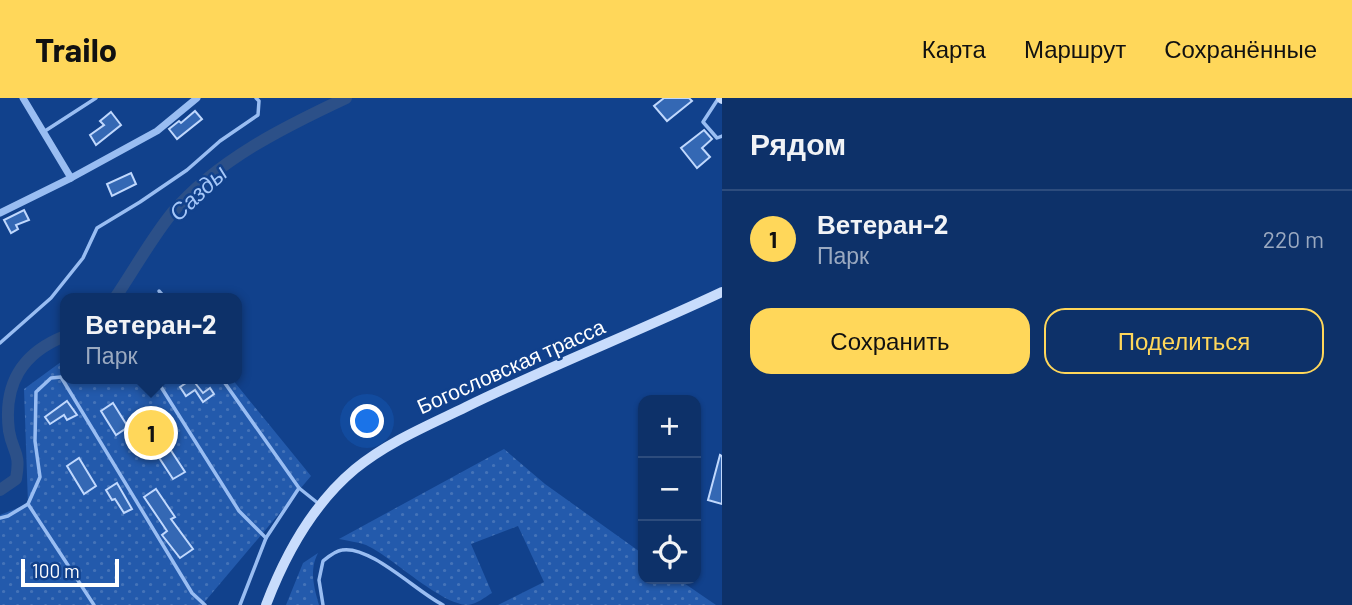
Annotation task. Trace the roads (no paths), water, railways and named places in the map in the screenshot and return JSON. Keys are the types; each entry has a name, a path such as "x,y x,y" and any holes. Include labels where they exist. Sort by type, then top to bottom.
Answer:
{"main road":[{"name":"Богословская трасса","path":"266,605 287,554 320,505 353,471 387,445 507,387 722,292"}],"street":[{"path":"23,98 71,178"},
{"path":"0,213 158,131 197,98"}],"lane":[{"path":"45,131 96,98"},
{"path":"1,343 51,298 83,258 97,228 178,176 220,141 258,115 259,101 256,98"},
{"path":"720,98 703,122 717,138 722,136"},
{"path":"0,518 28,504 40,477 35,441 36,392 51,378 60,377"},
{"path":"65,384 192,593 205,605"},
{"path":"159,384 239,511 266,538"},
{"path":"226,384 299,488 320,505"},
{"path":"240,605 266,538 299,488"},
{"path":"28,504 94,605"},
{"path":"323,605 318,580 323,561 342,550 352,550 374,558 443,605"}],"waterway":[{"name":"Сазды","path":"118,293 172,213 209,177 253,146 346,98"},
{"name":"Сазды","path":"0,490 16,479 17,458 9,431 8,414 13,385 19,372 37,351 60,338"}],"place":[{"name":"Ветеран-2","path":"151,433"}]}
